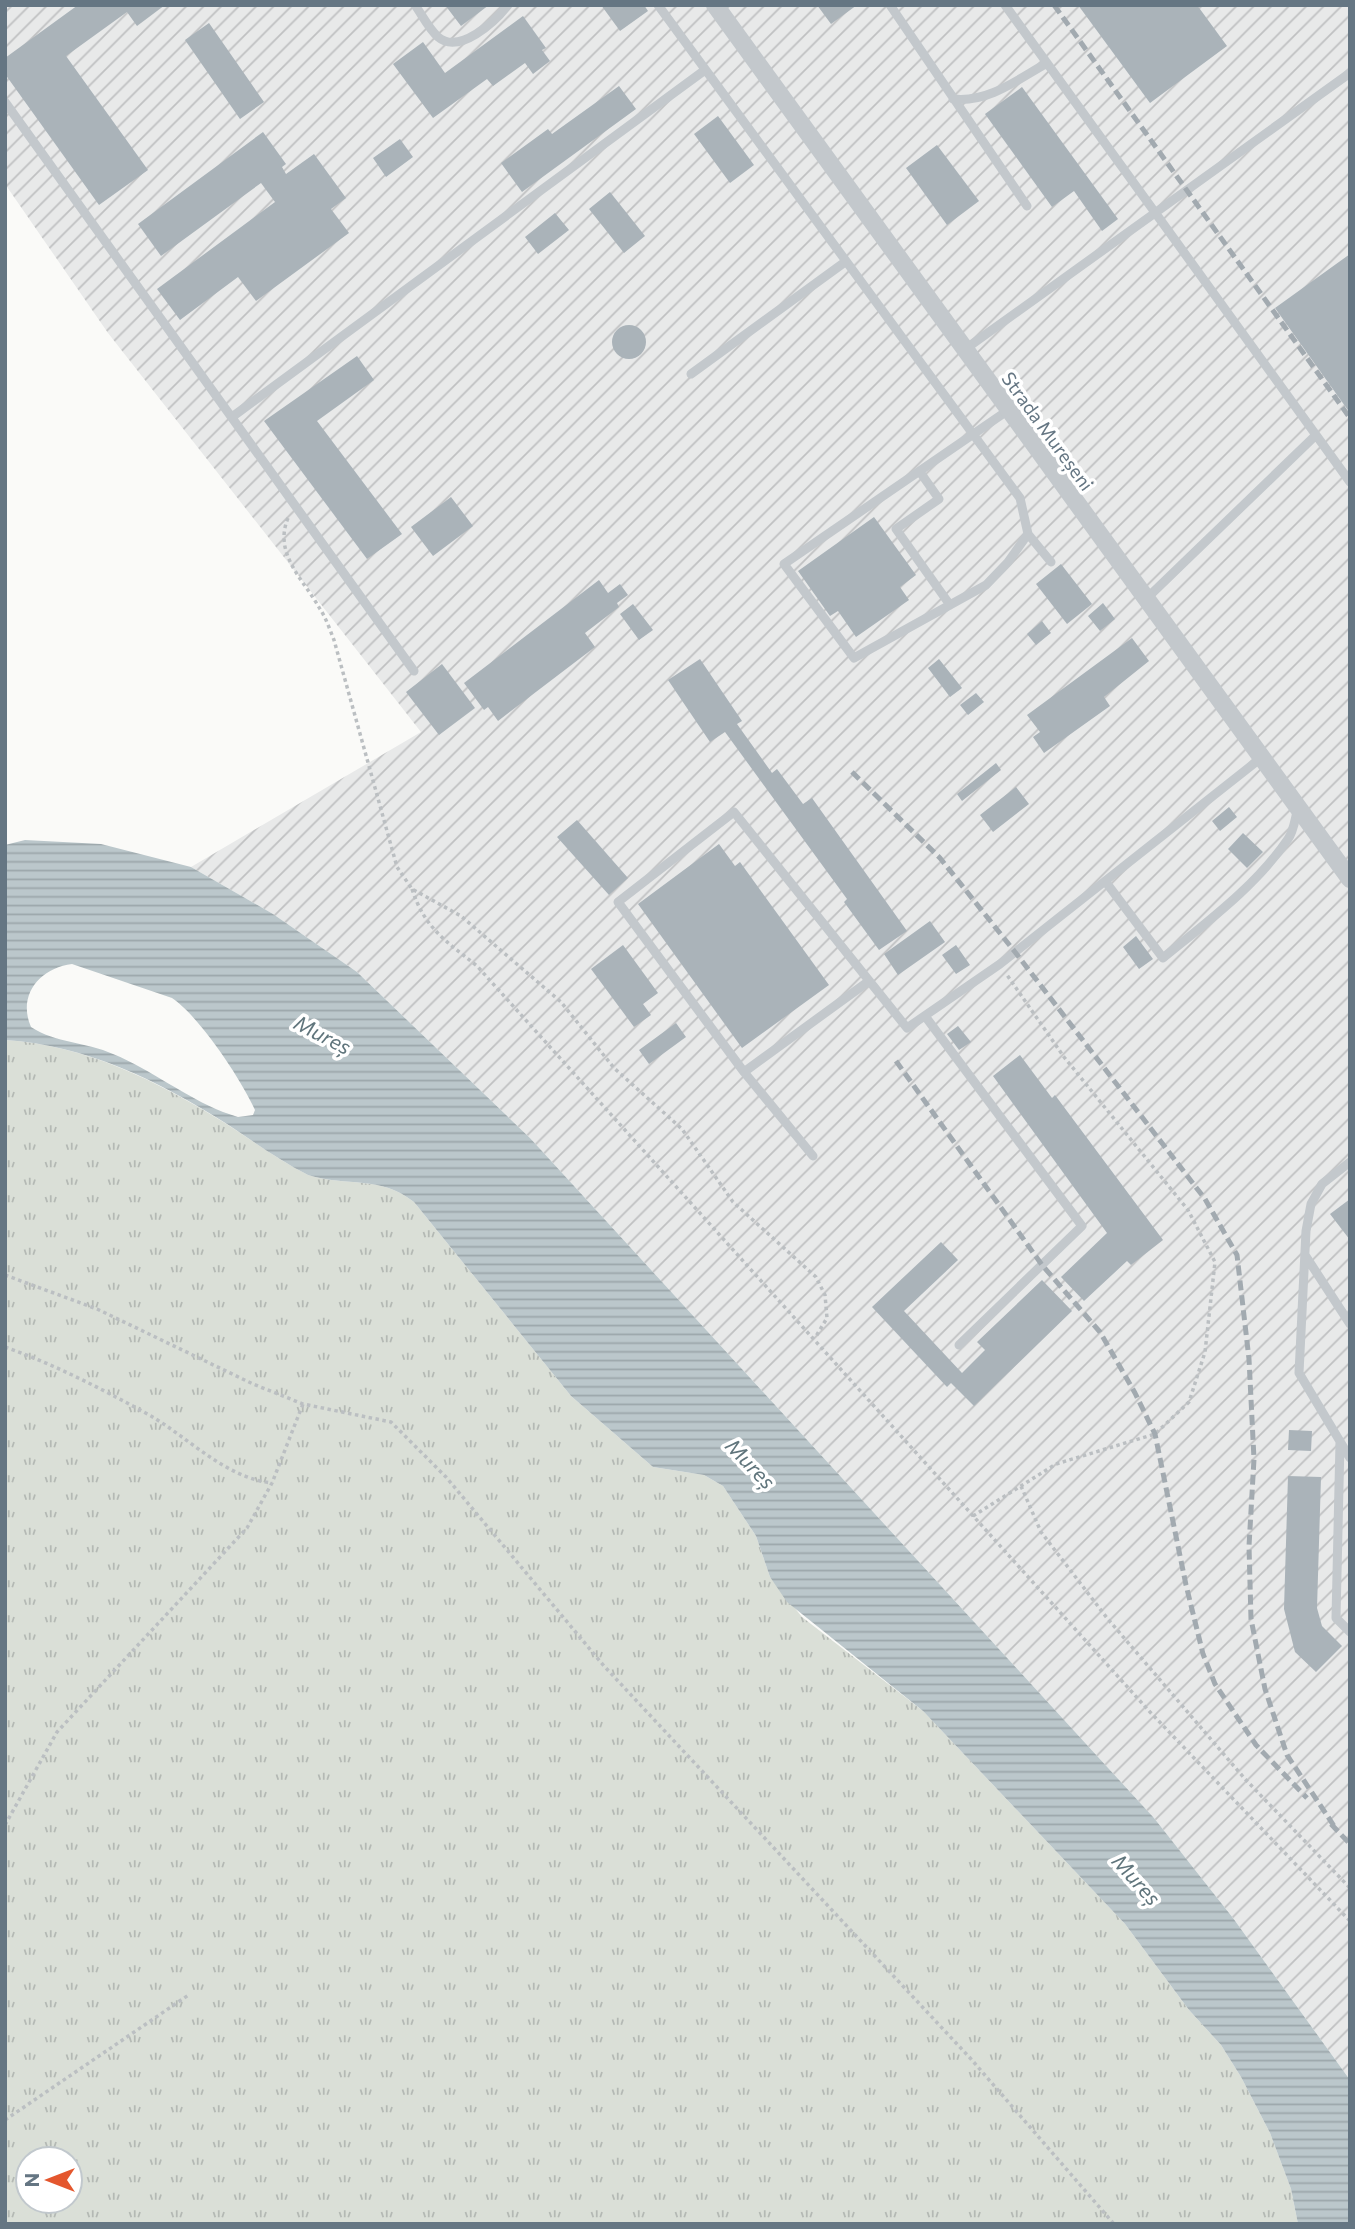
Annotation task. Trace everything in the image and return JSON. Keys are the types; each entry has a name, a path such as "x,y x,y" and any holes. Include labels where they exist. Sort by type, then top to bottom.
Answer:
{"street":[{"name":"Strada Mureșeni","path":"715,5 1007,411 1350,879"}],"lane":[{"path":"415,5 439,38 453,42 466,40 508,5"},
{"path":"658,5 1020,498 1028,534 1051,562"},
{"path":"890,5 1027,206"},
{"path":"1005,5 1350,482"},
{"path":"953,99 971,101 989,96 1047,63"},
{"path":"232,417 705,69"},
{"path":"964,350 1350,73"},
{"path":"5,102 414,671"},
{"path":"691,374 845,261"},
{"path":"1007,411 973,437 784,564 854,659 986,584 1008,562 1028,534"},
{"path":"1146,600 1316,435"},
{"path":"920,472 939,499 896,529 950,605"},
{"path":"813,1156 744,1072 618,902 734,812 907,1028 1000,964 1261,758"},
{"path":"1105,881 1163,958 1229,904 1273,857 1290,837 1298,808"},
{"path":"744,1072 869,981"},
{"path":"925,1016 1082,1227 959,1345"},
{"path":"1350,1162 1322,1184 1311,1204 1305,1255 1299,1373 1350,1458"},
{"path":"1305,1255 1350,1324"},
{"path":"1340,1440 1336,1618 1350,1632"}],"path":[{"path":"294,503 285,525 284,542 289,561 320,609 334,640 385,834 397,867 412,889 420,914 442,938 477,966 1150,1712 1350,1922"},
{"path":"412,889 461,916 561,1002 614,1068 681,1129 733,1202 816,1277 825,1294 827,1318 815,1338"},
{"path":"973,1516 1056,1464 1155,1434 1189,1402 1205,1352 1215,1262 1188,1210 1064,1057 1000,964"},
{"path":"5,1275 97,1309 253,1384 303,1404 391,1422 446,1478 604,1666 971,2059 1114,2224"},
{"path":"5,1347 46,1361 152,1417 248,1481 272,1483"},
{"path":"5,1825 57,1732 247,1528 272,1483 303,1404"},
{"path":"1021,1486 1041,1532 1107,1618 1245,1779 1350,1888"},
{"path":"5,2120 190,1994"}],"shaded area":[{"path":"5,5 1350,5 1350,2080 1233,1918 1154,1818 530,1138 357,972 273,914 191,867 421,732 108,333 5,184"}],"green space":[{"path":"5,1040 64,1049 120,1068 173,1093 308,1175 389,1188 414,1202 571,1396 653,1467 704,1475 723,1486 756,1536 770,1577 802,1617 923,1711 1125,1924 1189,2010 1221,2045 1241,2077 1270,2133 1291,2189 1298,2224 5,2224"}],"water":[{"name":"Mureș","path":"25,840 101,844 191,867 273,914 357,972 530,1138 1154,1818 1233,1918 1350,2080 1350,2224 1298,2224 1291,2189 1270,2133 1241,2077 1221,2045 1189,2010 1125,1924 923,1711 787,1602 770,1577 756,1536 723,1486 704,1475 653,1467 571,1396 414,1202 389,1188 308,1175 175,1093 121,1068 64,1049 5,1040 5,845","holes":["72,964 172,998 194,1019 230,1066 249,1097 255,1110 253,1115 238,1117 223,1112 113,1054 40,1032 31,1027 27,1015 29,994 41,977"]}],"building":[{"path":"78,5 165,5 137,26 127,12 66,56 148,170 99,205 5,74 5,58"},
{"path":"445,5 489,5 461,26"},
{"path":"601,5 644,5 648,11 620,31"},
{"path":"817,5 857,5 831,24"},
{"path":"1078,5 1197,5 1227,46 1150,103"},
{"path":"523,16 546,48 542,50 550,61 533,74 525,63 493,86 487,79 433,118 393,64 423,42 445,73"},
{"path":"209,23 264,102 240,119 185,40"},
{"path":"619,86 636,109 522,192 501,163 548,129 552,134"},
{"path":"1022,87 1118,219 1102,231 1074,191 1052,207 985,114"},
{"path":"718,116 754,165 730,183 694,134"},
{"path":"263,132 286,164 282,167 286,174 314,154 346,198 331,209 349,233 256,301 238,277 180,320 157,289 275,202 261,183 161,256 138,224"},
{"path":"400,139 413,157 386,177 373,158"},
{"path":"937,145 979,201 947,225 906,168"},
{"path":"610,192 645,236 624,253 589,209"},
{"path":"555,213 569,230 538,254 525,237"},
{"path":"1350,254 1350,413 1275,308"},
{"path":"629,325 641,330 646,342 641,354 629,359 617,354 612,342 617,330"},
{"path":"357,356 374,380 317,421 402,534 367,559 264,421"},
{"path":"451,497 473,526 433,556 411,527"},
{"path":"874,517 916,575 900,587 909,600 856,637 838,611 830,616 798,571"},
{"path":"1061,564 1092,604 1067,624 1036,584"},
{"path":"599,580 608,593 620,584 628,595 617,603 619,607 585,633 595,647 498,721 488,707 484,710 464,683"},
{"path":"1103,603 1115,619 1100,631 1088,616"},
{"path":"633,604 653,630 639,640 620,614"},
{"path":"1042,621 1051,633 1036,645 1027,634"},
{"path":"1132,638 1149,661 1104,697 1110,706 1044,753 1033,737 1040,732 1027,715"},
{"path":"700,659 742,721 737,724 772,773 777,769 803,804 812,798 907,931 879,950 844,902 847,899 725,732 710,742 668,680"},
{"path":"939,659 962,688 950,697 928,668"},
{"path":"442,664 475,708 439,735 406,692"},
{"path":"976,693 984,702 968,715 960,705"},
{"path":"996,763 1001,770 962,801 957,794"},
{"path":"1016,787 1029,804 993,832 980,815"},
{"path":"1229,807 1237,817 1220,831 1212,821"},
{"path":"577,820 628,878 609,895 557,837"},
{"path":"1243,833 1263,852 1247,868 1228,849"},
{"path":"719,844 735,866 740,862 829,985 742,1048 638,904"},
{"path":"930,921 945,942 898,975 884,954"},
{"path":"1136,936 1153,959 1139,969 1123,947"},
{"path":"623,945 658,993 643,1004 651,1015 634,1027 591,969"},
{"path":"956,945 970,965 956,974 942,955"},
{"path":"676,1023 686,1037 649,1064 639,1050"},
{"path":"958,1026 971,1042 959,1050 947,1034"},
{"path":"1020,1055 1052,1098 1055,1095 1163,1240 1131,1265 1127,1261 1084,1301 1061,1277 1107,1233 993,1076"},
{"path":"1350,1199 1350,1240 1330,1214"},
{"path":"941,1242 958,1260 904,1311 962,1373 985,1350 977,1342 1042,1280 1072,1311 974,1406 951,1383 947,1387 872,1307"},
{"path":"1289,1430 1312,1431 1311,1451 1288,1450"},
{"path":"1288,1476 1321,1477 1317,1608 1322,1626 1342,1646 1316,1672 1295,1652 1284,1609"}],"railway":[{"path":"1054,5 1350,418"},
{"path":"852,772 940,858 1015,952 1205,1199 1237,1255 1249,1359 1254,1459 1249,1546 1251,1619 1265,1689 1287,1755 1336,1829"},
{"path":"896,1061 1042,1265 1100,1332 1135,1393 1155,1434 1186,1585 1203,1654 1215,1684 1256,1745 1307,1798"},
{"path":"1331,1824 1350,1844"}]}
